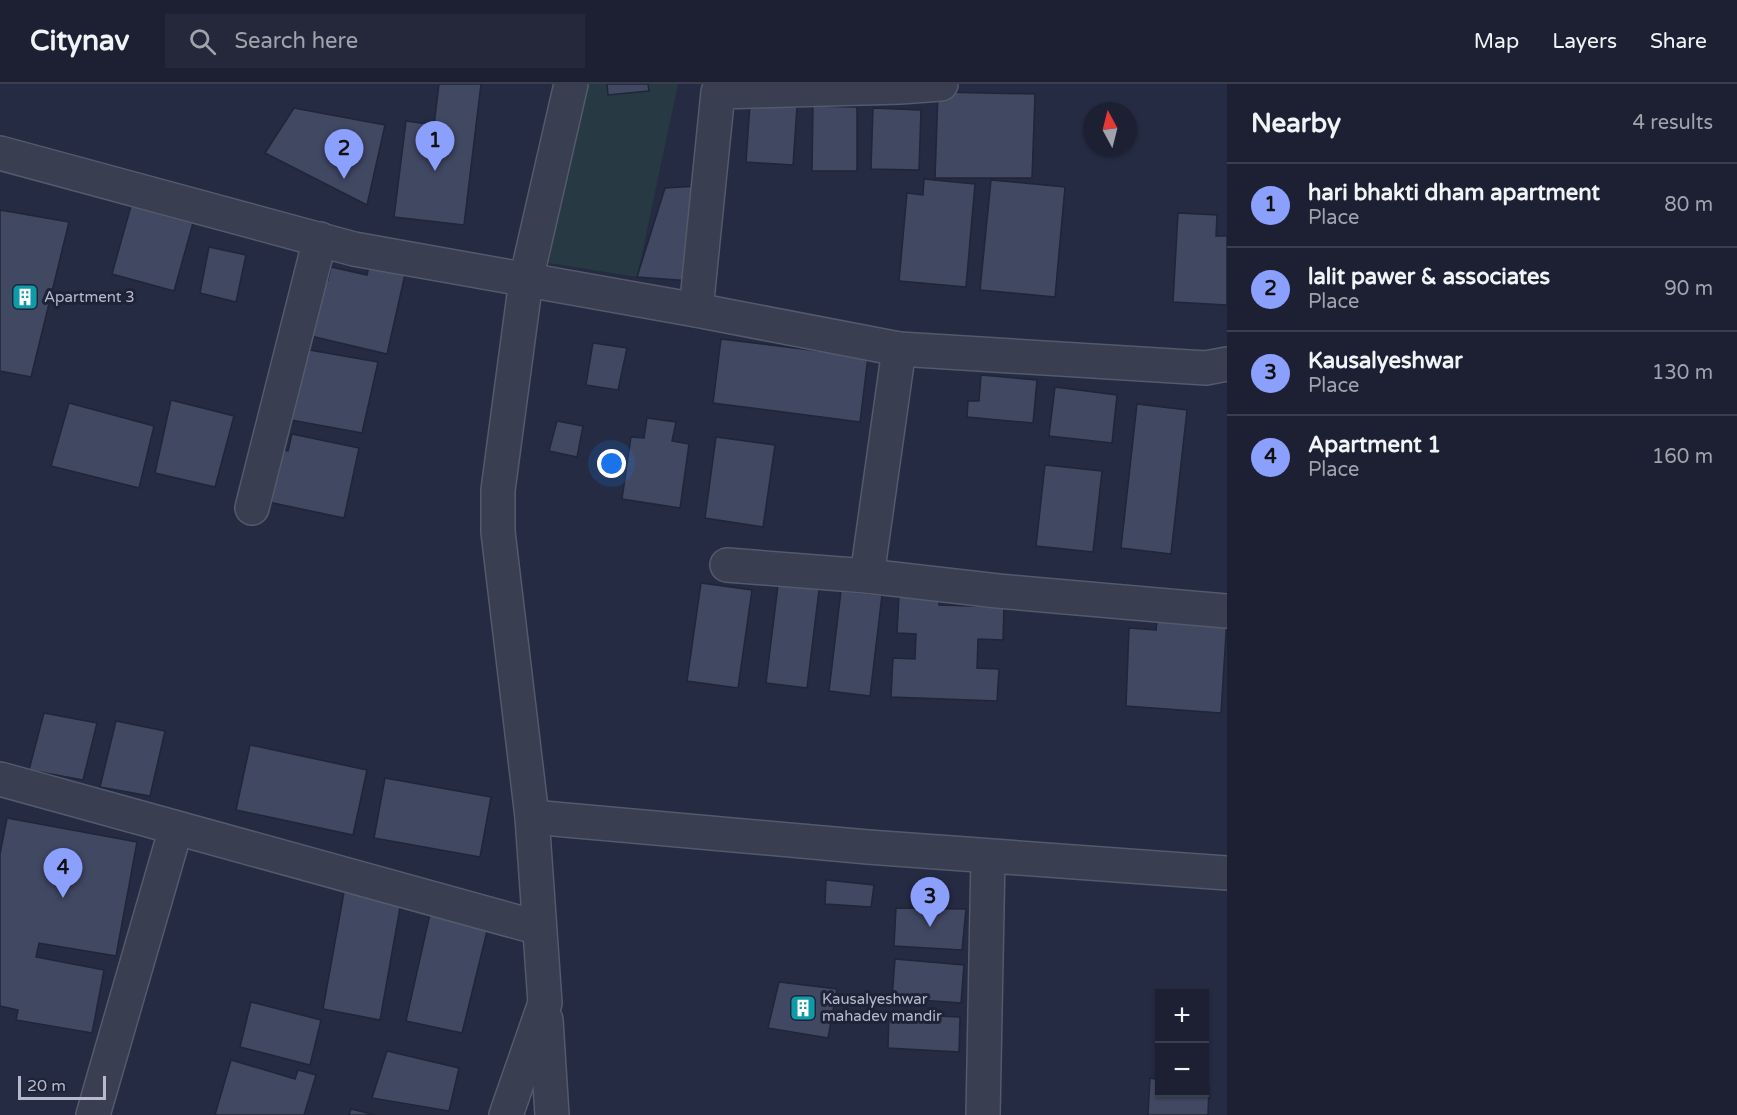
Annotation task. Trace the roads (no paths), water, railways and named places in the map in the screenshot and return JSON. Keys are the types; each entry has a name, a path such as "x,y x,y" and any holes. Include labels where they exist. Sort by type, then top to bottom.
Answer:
{"street":[{"path":"552,1115 532,817 498,532 498,490 526,279 572,84"},
{"path":"696,310 718,92 941,84"},
{"path":"0,153 354,249 899,349 1206,368 1227,364"},
{"path":"252,508 320,239"},
{"path":"867,576 899,349"},
{"path":"727,565 1227,610"},
{"path":"0,778 539,928"},
{"path":"532,817 868,847 1227,873"},
{"path":"93,1115 176,828"},
{"path":"983,1115 988,856"},
{"path":"507,1115 545,1003"}],"place":[{"name":"hari bhakti dham apartment","path":"435,171"},
{"name":"lalit pawer & associates","path":"344,179"},
{"name":"Apartment 3","path":"25,297"},
{"name":"Apartment 1","path":"63,898"},
{"name":"Kausalyeshwar","path":"930,927"},
{"name":"Kausalyeshwar mahadev mandir","path":"803,1008"}]}
